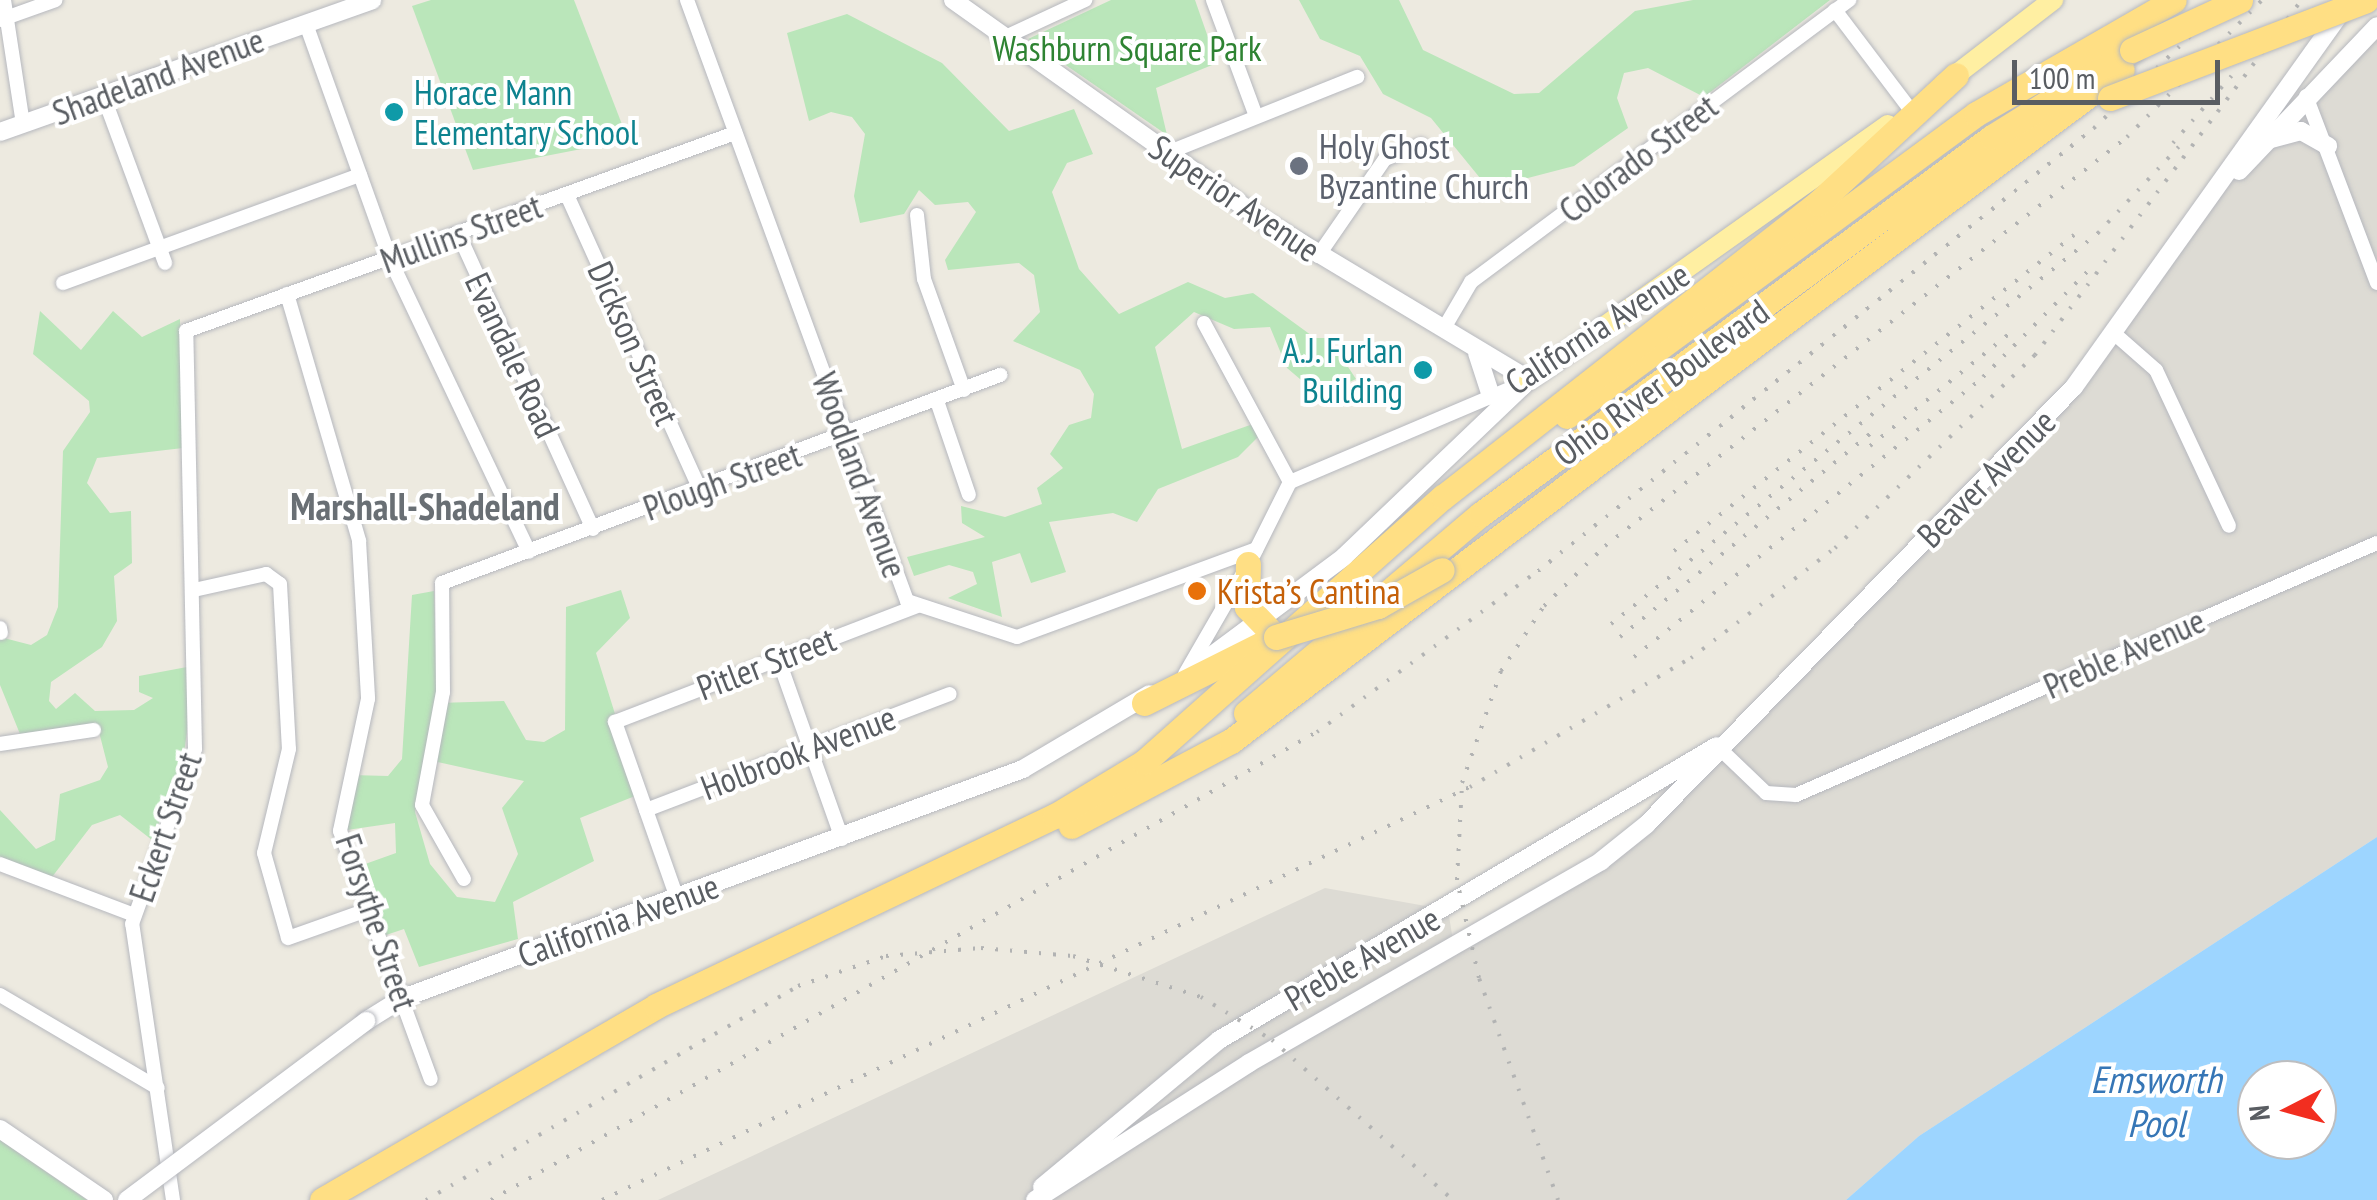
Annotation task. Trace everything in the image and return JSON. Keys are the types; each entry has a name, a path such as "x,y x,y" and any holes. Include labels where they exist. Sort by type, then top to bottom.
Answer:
{"highway":[{"path":"322,1200 362,1189 703,998 1182,773 1282,706 1665,412 1998,164 2177,8 2192,0"},
{"name":"Ohio River Boulevard","path":"1110,806 1252,709 1512,491 2126,38 2240,0"},
{"path":"1998,164 2110,98 2366,0"},
{"name":"Ohio River Boulevard","path":"1351,586 1468,489 1961,126 2177,8"},
{"path":"362,1189 656,1006 1115,782 1210,712 1351,586 1443,496 1818,203 1956,76"},
{"path":"1144,703 1267,634 1378,606 1442,570 1665,412"},
{"path":"1252,557 1247,607 1267,634"}],"main road":[{"name":"California Avenue","path":"1528,380 1956,76 2053,0"}],"street":[{"path":"4,0 3,19 23,124"},
{"path":"3,19 56,0"},
{"name":"Shadeland Avenue","path":"0,132 372,0"},
{"name":"Woodland Avenue","path":"687,0 902,593 917,606 1017,637 1252,557"},
{"name":"Superior Avenue","path":"953,0 1001,39 1318,256 1528,380"},
{"path":"1213,0 1256,116"},
{"name":"Colorado Street","path":"1443,330 1471,282 1850,0"},
{"name":"Beaver Avenue","path":"1718,746 2039,428 2116,335 2225,185 2350,0"},
{"path":"1001,39 1081,1"},
{"path":"1835,10 1910,109"},
{"path":"306,24 390,259 528,552"},
{"name":"Beaver Avenue","path":"2225,185 2377,26"},
{"path":"2298,75 2377,283"},
{"path":"1168,152 1356,77"},
{"path":"103,96 162,255"},
{"path":"2270,139 2301,131 2328,146"},
{"name":"Mullins Street","path":"186,331 735,133"},
{"path":"1318,256 1385,160 1421,145"},
{"path":"63,283 162,255 360,175"},
{"name":"Dickson Street","path":"567,195 700,490"},
{"path":"918,215 924,279 964,390"},
{"name":"Evandale Road","path":"459,235 593,529"},
{"name":"Forsythe Street","path":"288,294 359,542 368,699 340,831 431,1078"},
{"path":"1186,674 1290,482 1204,323"},
{"name":"Eckert Street","path":"174,1200 134,914 193,766 194,590 186,331"},
{"path":"2116,335 2156,370 2229,526"},
{"path":"1474,348 1491,396"},
{"name":"Plough Street","path":"464,879 422,805 443,692 442,583 845,436 1000,375"},
{"name":"California Avenue","path":"1290,482 1528,380"},
{"name":"California Avenue","path":"128,1200 403,998 1023,770 1144,703 1186,674 1267,634 1528,380"},
{"path":"936,401 969,494"},
{"name":"Preble Avenue","path":"1718,746 1766,793 1796,795 2377,543"},
{"path":"194,590 278,580 289,749 264,853 288,938 370,909"},
{"name":"Pitler Street","path":"646,810 615,722 917,606"},
{"path":"778,658 842,839"},
{"name":"Holbrook Avenue","path":"646,810 950,694"},
{"path":"0,744 94,730"},
{"name":"Preble Avenue","path":"1032,1200 1218,1040 1473,895 1718,746"},
{"name":"Preble Avenue","path":"1032,1200 1240,1069 1600,861 1703,770 1718,746"},
{"path":"646,810 677,898"},
{"path":"0,864 134,914"},
{"path":"1473,895 1491,926"},
{"path":"1364,957 1383,988"},
{"path":"0,995 158,1088"},
{"path":"1218,1040 1240,1069"},
{"path":"0,1129 104,1200"}],"shaded area":[{"path":"2377,26 2377,837 1919,1136 1846,1200 658,1200 1325,888 1448,910 1454,946 1601,861 2039,428 2225,185"}],"green space":[{"path":"431,0 574,0 628,140 473,170 412,6"},
{"name":"Washburn Square Park","path":"1111,0 1195,0 1217,63 1156,88 1167,135 1028,39"},
{"path":"1299,0 1399,0 1423,50 1514,94 1539,93 1635,11 1693,0 1830,0 1704,97 1648,68 1624,73 1617,98 1628,128 1574,166 1516,181 1480,178 1431,118 1383,94 1360,56 1320,39"},
{"path":"847,14 942,63 1009,131 1074,109 1093,154 1067,163 1052,192 1079,269 1119,314 1188,282 1225,298 1253,293 1315,338 1329,338 1356,379 1320,396 1287,368 1270,327 1234,329 1194,312 1155,347 1182,449 1253,424 1258,437 1238,457 1158,489 1137,522 1113,513 1049,522 1066,572 1031,583 1020,553 992,562 1002,617 948,598 977,584 973,572 949,565 914,576 907,557 985,537 962,523 961,506 1005,517 1042,504 1037,488 1063,468 1050,454 1069,425 1091,418 1094,394 1080,370 1013,341 1040,312 1034,275 1019,263 948,270 945,260 976,212 968,202 935,205 919,190 904,214 860,223 854,196 865,134 852,117 831,112 809,121 787,33"},
{"path":"40,311 81,350 113,311 142,337 180,319 183,448 97,458 87,483 110,513 131,511 132,563 114,576 117,621 102,647 51,682 49,701 56,709 75,693 95,711 134,710 153,698 139,692 139,676 187,667 189,717 182,768 152,840 120,815 92,825 52,877 0,859 0,810 36,849 55,840 60,794 100,780 108,767 97,724 20,734 0,685 0,637 31,645 47,635 58,607 63,451 90,412 89,401 33,354"},
{"path":"621,590 630,618 596,653 640,794 580,818 594,861 513,902 518,939 419,967 404,929 380,937 354,868 396,853 395,823 340,831 351,775 388,776 402,759 412,595 434,591 438,703 504,701 526,740 544,742 565,730 566,607","holes":["424,759 524,781 502,808 518,854 495,902 457,897 430,864 415,812"]},
{"path":"0,1140 87,1200 0,1200"}],"water":[{"name":"Emsworth Pool","path":"2377,837 2377,1200 1846,1200 1919,1136"}],"railway":[{"path":"491,1200 1317,732 1538,571 2094,128 2228,0"},
{"path":"1558,1200 1479,978 1457,880 1462,783 1501,671 1544,606 1605,546 2127,137 2262,0"},
{"path":"602,1200 1470,787 1691,658 1835,548 2035,355 2302,0"},
{"path":"2173,143 2235,72"},
{"path":"1611,624 2098,233 2187,138"},
{"path":"1674,551 2074,235"},
{"path":"1634,657 1983,377 2093,266"},
{"path":"1870,446 2014,330"},
{"path":"1620,637 1876,429"},
{"path":"426,1200 798,986 886,956 981,948 1073,956 1201,997 1272,1040 1453,1200"}],"place":[{"name":"Horace Mann Elementary School","path":"394,112"},
{"name":"Holy Ghost Byzantine Church","path":"1299,166"},
{"name":"A.J. Furlan Building","path":"1423,370"},
{"name":"Krista’s Cantina","path":"1197,591"}],"district":[{"name":"Marshall-Shadeland","path":"425,506"}]}
